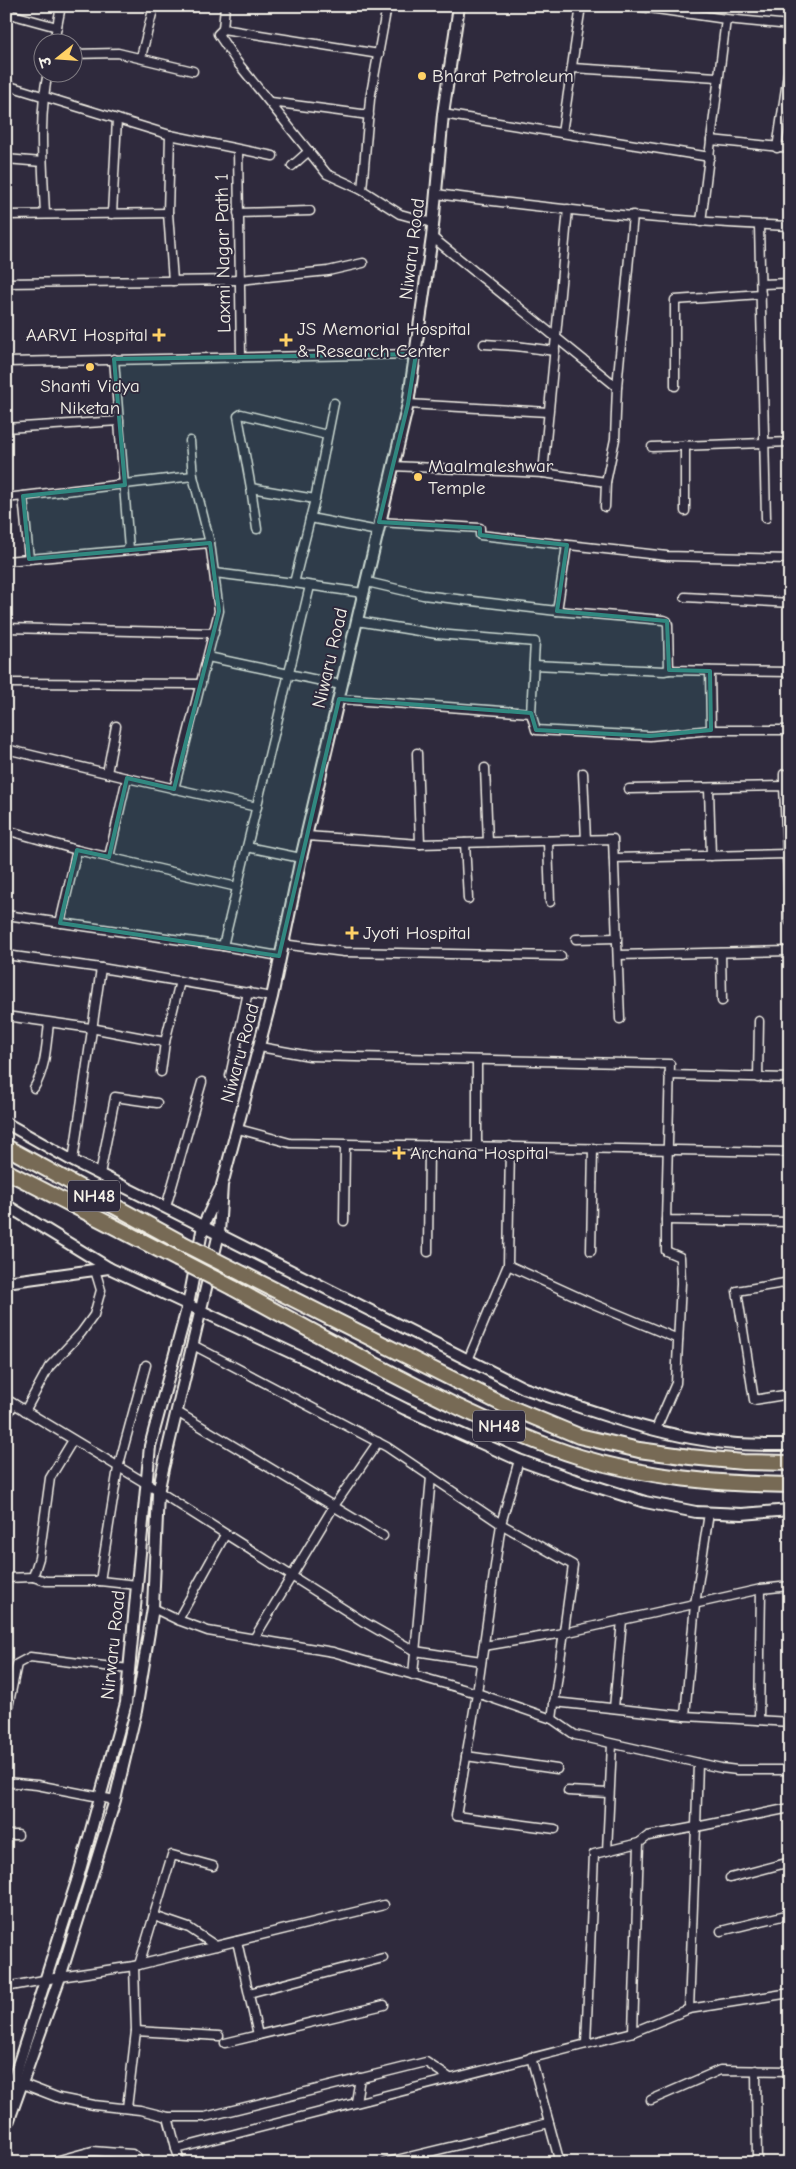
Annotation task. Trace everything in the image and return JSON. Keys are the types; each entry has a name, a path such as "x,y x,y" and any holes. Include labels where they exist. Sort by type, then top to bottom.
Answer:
{"highway":[{"name":"NH48","path":"6,1147 243,1274 502,1404 579,1436 639,1450 690,1457 743,1462 790,1463"},
{"name":"NH48","path":"6,1171 233,1288 439,1398 520,1435 580,1457 632,1470 695,1480 790,1485"}],"street":[{"path":"56,32 61,6"},
{"path":"142,57 154,6"},
{"path":"185,6 194,7"},
{"path":"225,6 223,29 218,34 237,62 327,174 362,190 400,214 433,223"},
{"path":"362,190 369,115 387,6"},
{"name":"Niwaru Road","path":"201,1312 219,1233 222,1185 272,997 279,956 301,858 408,404 432,238 443,114 459,6"},
{"path":"562,133 581,6"},
{"path":"635,6 726,19 790,25"},
{"path":"6,13 57,27"},
{"path":"701,222 712,140 717,77 726,19"},
{"path":"223,29 378,54"},
{"path":"82,54 118,53 142,57 194,71"},
{"path":"777,148 790,61"},
{"path":"572,68 717,77"},
{"path":"45,214 42,162 43,96 46,82"},
{"path":"6,85 170,134 273,156"},
{"path":"6,90 21,90"},
{"path":"271,102 369,115"},
{"path":"443,114 710,157"},
{"path":"112,214 117,119"},
{"path":"170,134 168,213 173,281"},
{"path":"712,140 790,148"},
{"name":"Laxmi Nagar Path 1","path":"238,150 240,356"},
{"path":"292,166 309,151"},
{"path":"6,159 42,162"},
{"path":"436,194 568,210 701,222 790,226"},
{"path":"543,472 568,210"},
{"path":"238,213 310,212"},
{"path":"6,215 168,213"},
{"path":"605,507 606,482 615,438 617,387 634,215"},
{"path":"759,225 766,518"},
{"path":"432,238 617,387"},
{"path":"6,283 239,280 328,271 363,263"},
{"path":"761,284 790,283"},
{"path":"675,386 675,300 761,294"},
{"path":"484,344 555,351"},
{"path":"6,362 416,354"},
{"path":"114,359 129,549"},
{"path":"294,583 315,499 334,402"},
{"path":"408,404 548,412"},
{"path":"257,529 238,416 241,414 327,435"},
{"path":"6,428 119,421"},
{"path":"174,788 219,611 210,543 193,476 190,441"},
{"path":"652,446 790,442"},
{"path":"685,445 685,511"},
{"path":"392,466 543,472 606,482"},
{"path":"6,498 193,476"},
{"path":"251,488 315,499"},
{"path":"23,496 29,559"},
{"path":"310,518 378,527 480,528 480,535 667,556 790,559"},
{"path":"6,561 210,543"},
{"path":"557,611 567,545"},
{"path":"215,573 363,593"},
{"path":"367,582 423,595 557,611 667,621 669,670"},
{"path":"223,946 310,586"},
{"path":"685,597 790,603"},
{"path":"356,621 436,634 535,642 531,713 536,730 650,736 711,730 790,730"},
{"path":"6,628 214,633"},
{"path":"208,657 341,685"},
{"path":"534,665 664,671 790,672"},
{"path":"710,671 711,730"},
{"path":"6,683 201,684"},
{"path":"339,698 531,713"},
{"path":"107,773 116,726"},
{"path":"6,749 257,807"},
{"path":"417,753 420,844"},
{"path":"485,768 488,842"},
{"path":"583,774 586,840"},
{"path":"784,774 788,826 787,854 790,922"},
{"path":"109,857 127,778"},
{"path":"629,789 709,789 784,786"},
{"path":"709,789 711,856"},
{"path":"6,830 77,850 237,887"},
{"path":"307,836 420,844 613,839 620,1019"},
{"path":"548,841 550,902"},
{"path":"465,843 468,899"},
{"path":"247,846 301,858"},
{"path":"60,923 77,850"},
{"path":"614,858 787,854"},
{"path":"6,915 223,946 279,956"},
{"path":"576,939 617,938"},
{"path":"282,944 344,952 561,956"},
{"path":"618,955 790,952"},
{"path":"721,953 722,1001"},
{"path":"6,955 101,968 272,997"},
{"path":"73,1160 101,968"},
{"path":"161,1072 165,1042 180,981"},
{"path":"230,1076 248,992"},
{"path":"6,1016 91,1028 165,1042"},
{"path":"758,1078 759,1021"},
{"path":"34,1088 44,1065 50,1023"},
{"path":"260,1047 310,1056 670,1064 666,1251 680,1257 681,1283 676,1383 656,1429"},
{"path":"477,1060 477,1145"},
{"path":"669,1074 790,1078"},
{"path":"166,1207 202,1082"},
{"path":"100,1174 115,1097 157,1103"},
{"path":"6,1123 100,1174 524,1388 600,1414 678,1435 736,1444 790,1445"},
{"path":"238,1129 290,1143 790,1152"},
{"path":"344,1222 345,1145"},
{"path":"428,1252 429,1145"},
{"path":"468,1360 508,1265 510,1146"},
{"path":"591,1251 593,1148"},
{"name":"Nirwaru Road","path":"6,2103 102,1798 126,1703 150,1446 188,1305 203,1226 222,1185"},
{"path":"6,1206 109,1268 309,1361 406,1409 519,1460 572,1480 645,1502 696,1512 742,1514 790,1510"},
{"path":"666,1220 790,1222"},
{"path":"508,1265 589,1302 678,1339"},
{"path":"6,1282 109,1268"},
{"path":"25,1411 49,1367 81,1333 94,1315 101,1290 95,1270"},
{"path":"790,1282 737,1290 754,1400 790,1394"},
{"name":"Nirwaru Road","path":"6,2128 60,1977 115,1800 136,1711 153,1608 158,1493 201,1312"},
{"path":"193,1345 378,1442 501,1524 573,1565 552,1719"},
{"path":"100,1581 118,1468 146,1365"},
{"path":"6,1399 147,1484 158,1493 292,1577 415,1651 481,1661"},
{"path":"6,1417 14,1404"},
{"path":"177,1412 384,1536"},
{"path":"33,1577 39,1558 50,1478 73,1440"},
{"path":"255,1637 334,1506 378,1442"},
{"path":"519,1460 501,1524 477,1694 456,1816 555,1829"},
{"path":"413,1675 431,1477"},
{"path":"684,1716 695,1604 709,1513"},
{"path":"178,1620 225,1535"},
{"path":"6,1578 33,1577 46,1581 100,1581 137,1585"},
{"path":"484,1646 564,1633 761,1589 790,1586"},
{"path":"759,1720 761,1589"},
{"path":"153,1608 208,1631 255,1637 333,1652 477,1694 552,1719 575,1735 737,1770 790,1770"},
{"path":"614,1708 622,1620"},
{"path":"6,1718 15,1670 21,1660 30,1657 130,1669"},
{"path":"554,1702 684,1716 790,1722"},
{"path":"607,1852 612,1744"},
{"path":"466,1756 557,1769"},
{"path":"689,2009 698,1763"},
{"path":"6,1782 37,1785 115,1800"},
{"path":"568,1791 610,1793"},
{"path":"586,2044 594,1854 640,1843 648,1836 790,1808"},
{"path":"6,1835 18,1835"},
{"path":"633,2032 640,1843"},
{"path":"127,2108 136,2031 136,1966 154,1916 172,1855 213,1866"},
{"path":"730,1878 790,1862"},
{"path":"6,1987 136,1966 384,1904"},
{"path":"721,1931 790,1914"},
{"path":"154,1916 189,1928 216,1946"},
{"path":"237,1941 258,2035"},
{"path":"249,1993 383,1958"},
{"path":"176,2149 633,2032 689,2009 790,1993"},
{"path":"226,2043 384,2005"},
{"path":"136,2031 219,2036"},
{"path":"531,2057 560,2163"},
{"path":"23,2084 58,2098 140,2110 168,2117 205,2117 426,2062 450,2078"},
{"path":"651,2100 720,2070 790,2071"},
{"path":"756,2070 757,2163"},
{"path":"356,2102 360,2078"},
{"path":"168,2117 180,2163"},
{"path":"384,2163 549,2123"},
{"path":"48,2163 76,2159 92,2151 132,2154 137,2158 138,2163"}],"highlighted area":[{"path":"416,354 408,404 379,522 480,528 480,535 567,545 557,611 667,621 669,670 710,671 711,730 650,736 536,730 531,713 339,699 279,956 60,923 77,850 109,857 127,778 174,789 219,611 210,543 29,559 23,496 125,485 114,359"}],"place":[{"name":"Bharat Petroleum","path":"422,76"},
{"name":"AARVI Hospital","path":"159,335"},
{"name":"JS Memorial Hospital & Research Center","path":"286,340"},
{"name":"Shanti Vidya Niketan","path":"90,367"},
{"name":"Maalmaleshwar Temple","path":"418,477"},
{"name":"Jyoti Hospital","path":"352,933"},
{"name":"Archana Hospital","path":"399,1153"}]}
